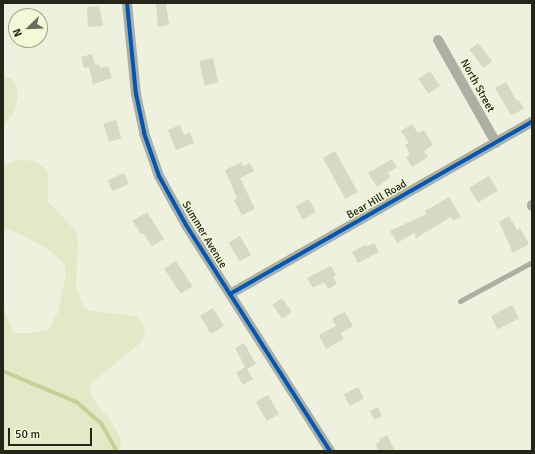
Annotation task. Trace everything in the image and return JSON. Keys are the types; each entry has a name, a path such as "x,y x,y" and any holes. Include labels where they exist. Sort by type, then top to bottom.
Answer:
{"street":[{"name":"Summer Avenue","path":"128,3 135,88 148,146 159,176 183,219 330,451"},
{"name":"North Street","path":"438,40 496,143"},
{"name":"Bear Hill Road","path":"230,294 532,122"}],"lane":[{"path":"460,301 532,262"}],"green space":[{"path":"3,77 11,78 17,87 18,97 14,112 3,126"},
{"path":"19,160 34,161 47,170 48,202 76,231 78,241 76,286 83,307 91,311 137,316 144,326 145,333 139,344 91,384 89,390 101,410 108,416 120,437 121,451 3,451 3,306 13,333 33,333 48,330 58,312 66,274 64,263 46,248 16,232 3,228 3,165"}],"building":[{"path":"156,3 166,3 169,25 158,27"},
{"path":"99,6 103,26 88,27 87,7"},
{"path":"478,43 492,61 483,68 469,50"},
{"path":"92,54 95,65 99,64 100,68 108,66 112,78 93,84 89,67 84,68 81,57"},
{"path":"213,58 218,82 205,85 199,61"},
{"path":"430,71 440,86 428,94 418,79"},
{"path":"506,82 517,101 519,100 524,109 511,115 495,88"},
{"path":"116,120 121,138 109,142 104,124"},
{"path":"412,124 418,133 424,130 433,145 424,151 428,157 412,167 406,157 410,154 405,145 409,143 401,131"},
{"path":"180,125 184,135 190,132 194,143 176,150 168,130"},
{"path":"335,151 358,192 346,199 323,158"},
{"path":"392,159 397,167 388,173 390,177 377,187 368,173"},
{"path":"241,162 243,166 250,163 254,171 240,178 255,209 242,215 234,200 237,198 225,170"},
{"path":"124,173 129,184 112,191 108,180"},
{"path":"489,176 498,191 478,202 469,188"},
{"path":"449,197 461,217 453,221 451,217 416,238 414,233 397,243 390,231 426,214 425,211"},
{"path":"309,199 316,212 303,219 296,206"},
{"path":"147,212 164,239 152,246 132,221"},
{"path":"509,216 517,230 520,228 529,244 513,253 499,222"},
{"path":"240,236 251,255 240,262 229,242"},
{"path":"374,243 379,252 358,263 352,252 365,245 366,247"},
{"path":"176,261 192,286 181,294 164,269"},
{"path":"331,266 336,275 333,277 337,284 328,289 324,282 313,288 307,278"},
{"path":"282,298 292,312 282,319 272,305"},
{"path":"512,305 519,318 498,330 491,316"},
{"path":"213,308 224,326 211,334 200,316"},
{"path":"345,312 353,326 341,333 344,339 326,349 319,335 336,326 332,318"},
{"path":"244,343 256,364 247,369 253,379 243,385 236,373 245,367 235,348"},
{"path":"358,387 364,399 350,406 344,394"},
{"path":"268,395 279,414 267,421 256,402"},
{"path":"378,407 382,416 374,420 370,411"},
{"path":"387,435 395,451 378,451 376,444 380,442 379,439"}],"waterway":[{"path":"3,371 77,402 102,424 117,451"}],"cycle path":[{"path":"127,3 136,94 144,133 159,176 186,225 330,451"},
{"path":"230,294 532,122"}]}
